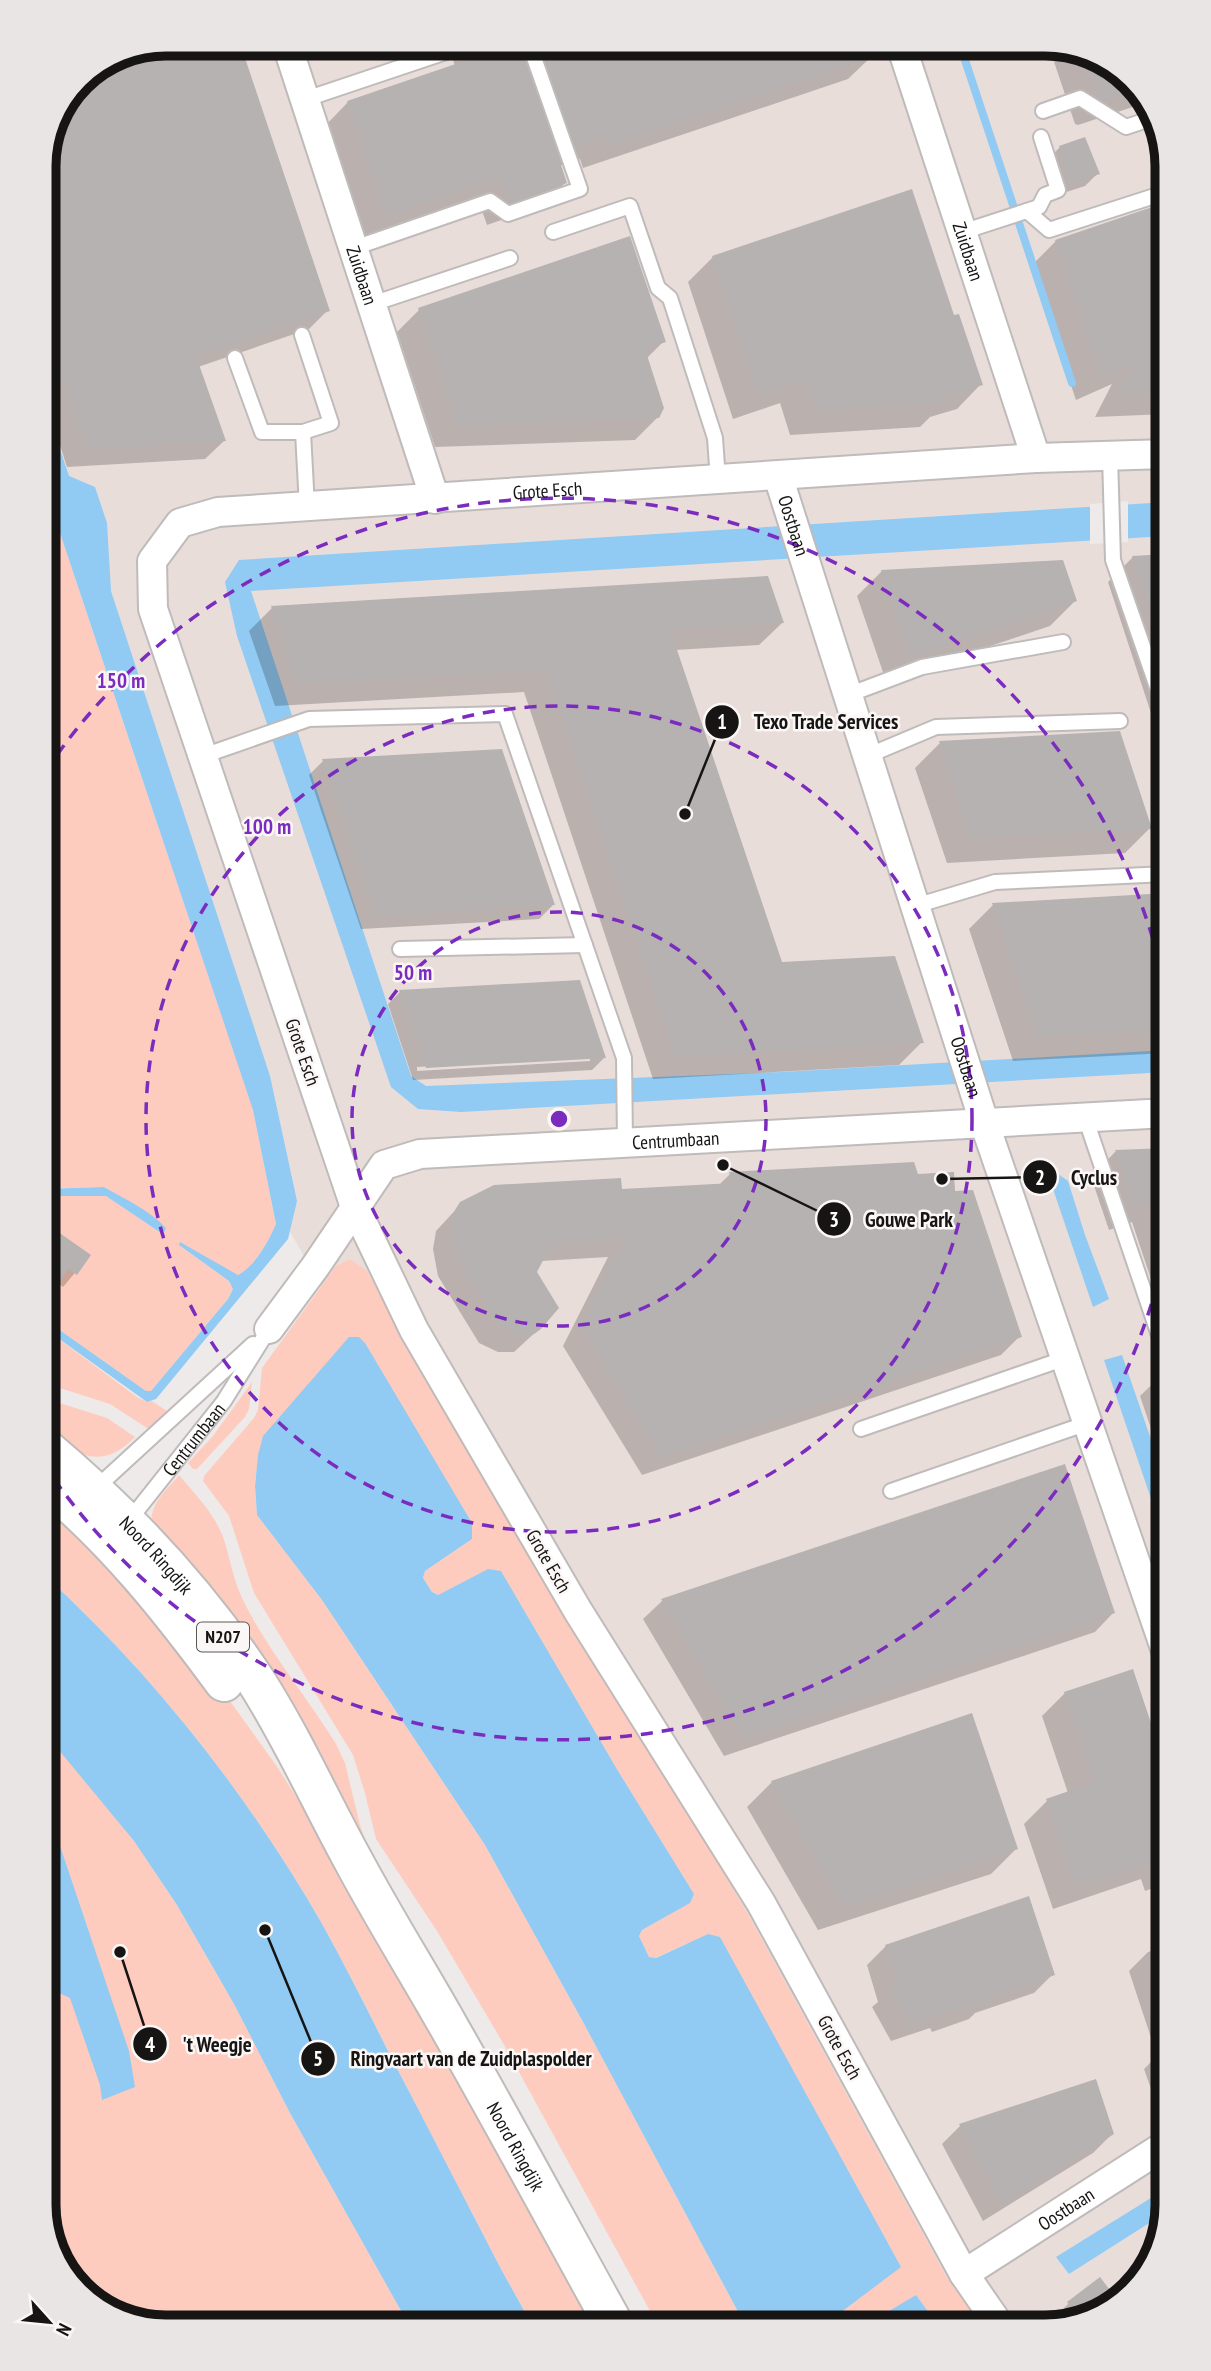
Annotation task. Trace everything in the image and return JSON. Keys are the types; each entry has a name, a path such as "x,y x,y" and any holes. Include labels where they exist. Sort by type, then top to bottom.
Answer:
{"main road":[{"name":"Noord Ringdijk","path":"56,1462 85,1499 119,1533 137,1571 205,1657 265,1738 320,1821 354,1862 448,2024 609,2315"},
{"name":"Noord Ringdijk","path":"56,1486 85,1499"}],"street":[{"name":"Zuidbaan","path":"291,56 435,499"},
{"name":"Zuidbaan","path":"904,56 1035,458"},
{"name":"Grote Esch","path":"992,2315 964,2274 761,1903 578,1611 414,1330 355,1207 153,609 152,561 180,523 218,512 1035,458 1155,454"},
{"name":"Oostbaan","path":"778,476 984,1122 1155,1619"},
{"name":"Centrumbaan","path":"269,1329 384,1165 419,1154 1155,1113"},
{"name":"Oostbaan","path":"964,2274 1155,2152"}],"lane":[{"path":"306,99 435,56"},
{"path":"354,248 490,201 508,214 580,189 533,56"},
{"path":"1043,111 1080,98 1126,127 1145,121"},
{"path":"962,232 1039,207 1045,195 1058,190 1041,137"},
{"path":"1027,211 1049,230 1155,196"},
{"path":"553,232 630,206 658,288 670,298 708,415 715,438 718,480"},
{"path":"372,304 510,258"},
{"path":"235,358 262,432 303,432 331,423 302,335"},
{"path":"303,432 307,507"},
{"path":"1110,456 1113,560 1155,681"},
{"path":"848,695 922,667 1063,642"},
{"path":"203,756 309,719 505,714 624,1058 625,1142"},
{"path":"867,756 936,727 1120,721"},
{"path":"915,906 995,882 1155,875"},
{"path":"400,949 585,945"},
{"path":"1085,1117 1155,1324"},
{"name":"Centrumbaan","path":"85,1499 269,1329"},
{"name":"Centrumbaan","path":"119,1533 224,1401 269,1329"},
{"path":"861,1429 1066,1358"},
{"path":"891,1491 1088,1423"}],"shaded area":[{"path":"166,56 1052,56 1087,64 1112,79 1132,99 1147,124 1153,144 1155,166 1155,2205 1151,2234 1144,2254 1123,2283 1112,2292 1087,2307 1067,2313 890,2315 289,1230 56,485 56,159 67,117 79,99 93,83 111,71 144,58"},
{"path":"56,521 253,1110 276,1224 256,1259 238,1275 179,1245 229,1281 233,1289 228,1299 151,1391 146,1391 56,1327 56,1196 106,1196 161,1233 166,1229 137,1206 104,1187 56,1189"},
{"path":"350,1259 366,1270 750,1918 947,2278 974,2315 930,2315 916,2295 882,2315 837,2315 901,2266 708,1934 655,1958 649,1957 639,1936 642,1930 690,1903 694,1894 618,1771 501,1571 488,1569 438,1595 432,1592 423,1578 425,1571 472,1539 472,1523 359,1337 258,1455 255,1486 257,1515 322,1600 485,1845 740,2315 652,2315 503,2043 437,1931 376,1839 353,1755 254,1593 229,1516 203,1481 204,1476 254,1418 258,1410 262,1368 336,1266"},
{"path":"56,1337 137,1397 147,1402 152,1401 167,1411 150,1430 110,1404 56,1387"},
{"path":"252,1382 249,1409 245,1417 197,1469 193,1469 188,1463 213,1436"},
{"path":"56,1402 107,1418 135,1437 123,1448 101,1457 68,1448 56,1440"},
{"path":"179,1475 215,1520 239,1591 252,1617 336,1744 345,1763 374,1868 151,1524 156,1503"},
{"path":"56,1503 222,1690 278,1768 328,1848 540,2224 588,2315 527,2315 321,1922 292,1874 230,1782 196,1738 123,1653 56,1586"},
{"path":"56,1740 134,1841 177,1905 234,2004 290,2113 403,2315 144,2313 117,2304 93,2288 71,2260 58,2227 56,2205"}],"water":[{"path":"56,438 69,476 95,487 107,523 111,591 270,1076 297,1201 288,1239 156,1399 147,1402 56,1337 56,1327 146,1391 151,1391 228,1299 233,1289 229,1281 179,1245 180,1242 238,1275 256,1259 276,1224 253,1110 56,521"},
{"path":"1155,503 1155,537 251,591 411,1076 426,1086 782,1072 1155,1051 1155,1073 461,1112 418,1109 391,1087 237,636 225,582 239,560"},
{"path":"1058,1174 1068,1181 1109,1299 1093,1307 1052,1186"},
{"path":"104,1187 152,1216 166,1228 165,1231 161,1233 106,1196 56,1196 56,1189"},
{"path":"349,1337 359,1337 365,1343 472,1523 472,1539 425,1571 423,1578 432,1592 438,1595 488,1569 501,1571 618,1771 694,1894 690,1903 642,1930 639,1936 649,1957 656,1958 708,1934 720,1937 901,2267 837,2315 740,2315 485,1845 322,1600 257,1515 255,1486 263,1436"},
{"path":"1122,1355 1155,1451 1155,1511 1104,1360"},
{"path":"56,1586 123,1653 196,1738 230,1782 292,1874 321,1922 527,2315 403,2315 290,2113 234,2004 177,1905 134,1841 56,1747"},
{"path":"56,1841 59,1843 129,2051 135,2087 102,2100 100,2085 70,1998 56,1992"},
{"path":"1155,2195 1154,2220 1069,2274 1056,2257"},
{"path":"916,2295 930,2315 882,2315"}],"pier":[{"path":"1128,501 1128,542 1090,544 1090,504"}],"building":[{"path":"166,56 244,56 330,311 196,356 226,441 86,449 56,359 56,159 67,117 93,83 131,62"},
{"path":"479,56 524,56 567,183 510,203 501,177 386,216 347,101"},
{"path":"543,56 874,56 607,146 603,136 575,146"},
{"path":"1088,64 1112,79 1127,93 1103,101 1099,99"},
{"path":"1085,137 1100,174 1069,184 1059,146"},
{"path":"912,189 954,315 959,314 983,385 946,396 946,403 815,410 805,379 758,395 712,256"},
{"path":"1155,206 1155,391 1118,393 1134,362 1101,377 1055,240"},
{"path":"630,236 666,342 645,349 664,408 659,418 457,426 418,308"},
{"path":"1155,555 1155,625 1132,556"},
{"path":"1063,560 1077,601 910,657 881,570"},
{"path":"768,576 784,623 670,629 782,962 895,956 924,1043 676,1057 546,670 297,684 271,606"},
{"path":"1120,731 1152,829 971,838 939,741"},
{"path":"502,749 555,905 375,916 322,759"},
{"path":"1155,894 1155,1031 1038,1037 992,903"},
{"path":"580,980 606,1058 426,1068 399,990"},
{"path":"1155,1148 1155,1199 1133,1206 1115,1150"},
{"path":"914,1162 918,1174 954,1172 955,1191 973,1190 1022,1337 661,1458 581,1326 625,1239 552,1243 537,1272 559,1308 541,1329 526,1335 517,1334 497,1324 457,1257 451,1229 455,1210 460,1202 494,1185 621,1178 622,1189 733,1183 729,1172"},
{"path":"56,1230 91,1255 77,1275 68,1269 56,1286"},
{"path":"1065,1464 1115,1613 743,1738 661,1599"},
{"path":"1133,1669 1155,1735 1155,1860 1076,1887 1046,1799 1095,1782 1064,1692"},
{"path":"972,1713 1018,1849 843,1907 771,1781"},
{"path":"1029,1896 1055,1975 989,1997 990,2001 951,2014 949,2010 910,2024 890,1987 897,1984 885,1945"},
{"path":"1096,2079 1114,2134 1002,2204 959,2124"},
{"path":"1100,2277 1112,2292 1087,2307 1074,2311 1067,2302"}],"waterway":[{"path":"964,56 1072,383"}],"place":[{"name":"Texo Trade Services","path":"685,814"},
{"name":"Gouwe Park","path":"723,1165"},
{"name":"Cyclus","path":"942,1179"},
{"name":"Ringvaart van de Zuidplaspolder","path":"265,1930"},
{"name":"'t Weegje","path":"120,1952"}]}
